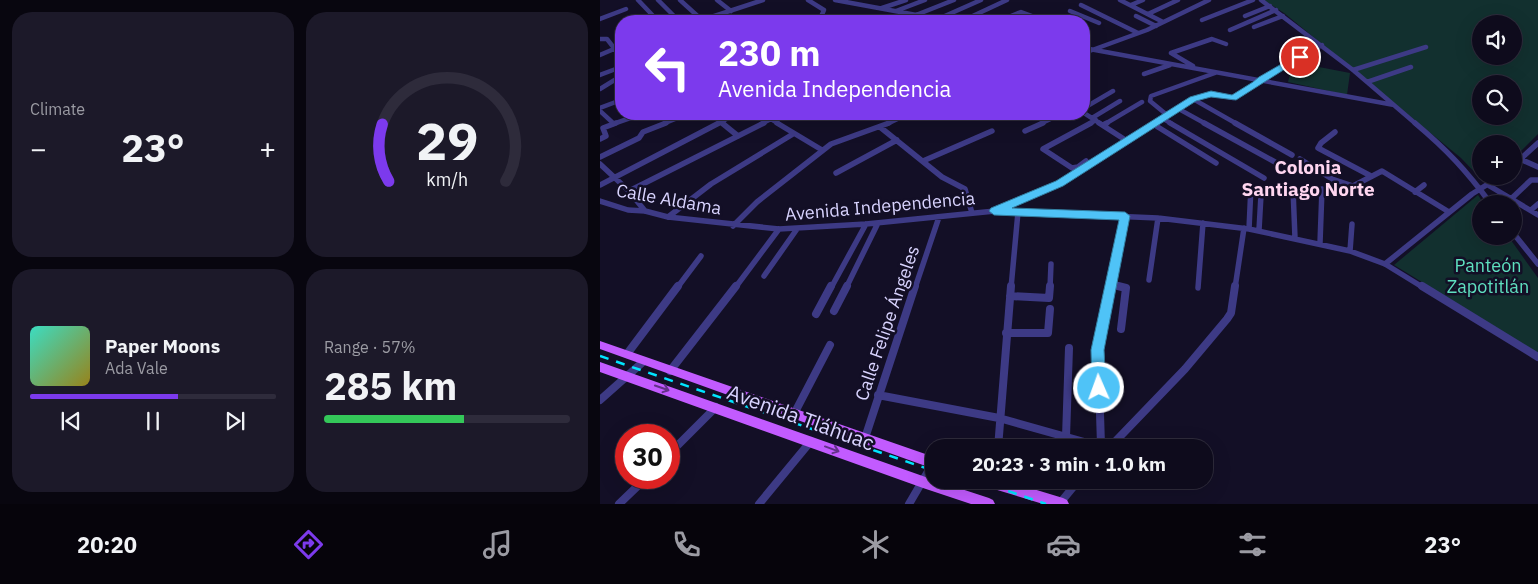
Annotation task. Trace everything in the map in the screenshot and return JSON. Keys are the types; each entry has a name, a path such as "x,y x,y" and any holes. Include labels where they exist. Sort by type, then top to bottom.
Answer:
{"main road":[{"name":"Avenida Tláhuac","path":"600,345 925,460"},
{"name":"Avenida Tláhuac","path":"600,366 989,504"},
{"path":"1017,489 1061,504"}],"street":[{"path":"638,0 652,15"},
{"path":"658,0 673,15"},
{"path":"680,0 694,15"},
{"path":"717,0 731,11"},
{"path":"719,15 763,0"},
{"path":"808,0 824,10 822,15"},
{"path":"835,0 914,15 954,0"},
{"path":"858,4 869,0"},
{"path":"881,9 906,0"},
{"path":"895,11 925,0"},
{"path":"947,15 981,0"},
{"path":"975,15 1007,0"},
{"path":"1120,0 1163,22"},
{"path":"1131,5 1143,0"},
{"path":"1148,14 1178,0"},
{"path":"1092,49 1156,26 1208,0"},
{"path":"1202,20 1253,0"},
{"path":"1261,0 1353,70 1457,159 1485,195"},
{"path":"1080,2 1094,12 1138,33"},
{"path":"989,3 994,6"},
{"path":"1245,16 1270,6"},
{"path":"600,19 626,10"},
{"path":"1070,10 1080,15"},
{"path":"1230,30 1276,10"},
{"path":"1013,15 1023,12 1030,15"},
{"path":"1088,15 1094,12"},
{"path":"1136,16 1156,26"},
{"path":"1254,27 1283,16"},
{"path":"1090,20 1099,24"},
{"path":"600,39 607,39 615,44"},
{"path":"1200,69 1171,53 1212,39 1226,44"},
{"path":"994,211 1060,183 1193,99 1211,94 1233,98 1322,46"},
{"path":"1353,70 1426,47"},
{"path":"600,55 615,49"},
{"path":"1092,49 1394,105"},
{"path":"1144,74 1171,64"},
{"path":"1367,82 1410,67"},
{"path":"600,75 615,69"},
{"path":"1167,115 1150,102 1151,96 1216,72"},
{"path":"600,89 615,80"},
{"path":"1090,104 1113,91"},
{"path":"1193,99 1292,155"},
{"path":"1086,161 1078,167 1072,168 1043,149 1094,119 1120,101"},
{"path":"1103,125 1142,102"},
{"path":"613,123 600,109 615,103"},
{"path":"1177,108 1275,162"},
{"path":"1090,117 1127,141"},
{"path":"1162,118 1264,178"},
{"path":"600,139 606,136 603,128 621,120"},
{"path":"600,157 639,138 643,132 673,120"},
{"path":"719,120 738,136"},
{"path":"600,185 725,120"},
{"path":"629,190 769,120"},
{"path":"772,120 822,150"},
{"path":"733,226 757,202 831,144 895,120"},
{"path":"1025,131 1048,120"},
{"path":"1152,124 1216,163"},
{"path":"880,127 942,177 965,189 972,213"},
{"path":"923,161 992,131"},
{"path":"1335,132 1321,143 1318,148 1371,176"},
{"path":"668,217 711,184 793,134"},
{"path":"836,172 897,140"},
{"path":"1522,157 1538,143"},
{"path":"1530,151 1538,155"},
{"path":"1300,159 1348,186 1353,186 1382,171 1449,212"},
{"path":"1522,160 1538,168"},
{"path":"600,164 629,190 645,212"},
{"path":"1515,195 1531,180 1538,180"},
{"path":"1415,192 1424,185"},
{"path":"1385,264 1480,188 1488,185 1504,195"},
{"path":"1112,439 1185,369 1227,319 1247,228 1251,186"},
{"path":"1293,189 1295,238"},
{"path":"1320,243 1322,189"},
{"path":"1259,230 1261,195"},
{"name":"Calle Aldama","path":"600,201 628,210 733,226"},
{"path":"1531,210 1538,204"},
{"path":"1522,205 1538,214"},
{"name":"Avenida Independencia","path":"733,226 797,229 994,211 1158,218 1247,228 1320,243 1350,251 1385,264 1538,357"},
{"path":"998,439 1018,212"},
{"path":"1104,439 1098,350 1125,216"},
{"name":"Calle Felipe Ángeles","path":"865,438 938,217"},
{"path":"1149,280 1158,218"},
{"path":"834,311 878,223"},
{"path":"1198,288 1203,223"},
{"path":"816,314 866,224"},
{"path":"1350,251 1352,224"},
{"path":"670,371 730,296 779,229"},
{"path":"764,276 797,229"},
{"path":"1522,244 1538,264"},
{"path":"627,354 701,256"},
{"path":"1010,296 1048,298 1051,264"},
{"path":"1111,284 1126,288 1121,329"},
{"path":"1006,333 1048,333 1050,309"},
{"path":"794,414 830,345"},
{"path":"1066,437 1069,348"},
{"path":"600,400 644,360"},
{"path":"878,395 999,418 1074,439"},
{"path":"680,443 716,407"},
{"path":"759,504 811,441"},
{"path":"909,504 925,478"},
{"path":"619,504 635,489"},
{"path":"1061,504 1072,489"}],"green space":[{"path":"1264,0 1538,0 1538,134 1522,150 1522,135 1472,135 1472,169 1461,158 1284,13"},
{"path":"1293,62 1350,73 1347,95 1288,82"},
{"name":"Panteón Zapotitlán","path":"1472,200 1472,245 1514,245 1538,278 1538,353 1394,265"}],"railway":[{"path":"600,356 925,468"},
{"path":"1002,489 1046,504"}],"district":[{"name":"Colonia Santiago Norte","path":"1308,178"}],"route":[{"path":"1099,388 1098,350 1125,216 994,211 1060,183 1193,99 1211,94 1230,99 1233,98 1259,82 1262,78 1300,57"}]}
